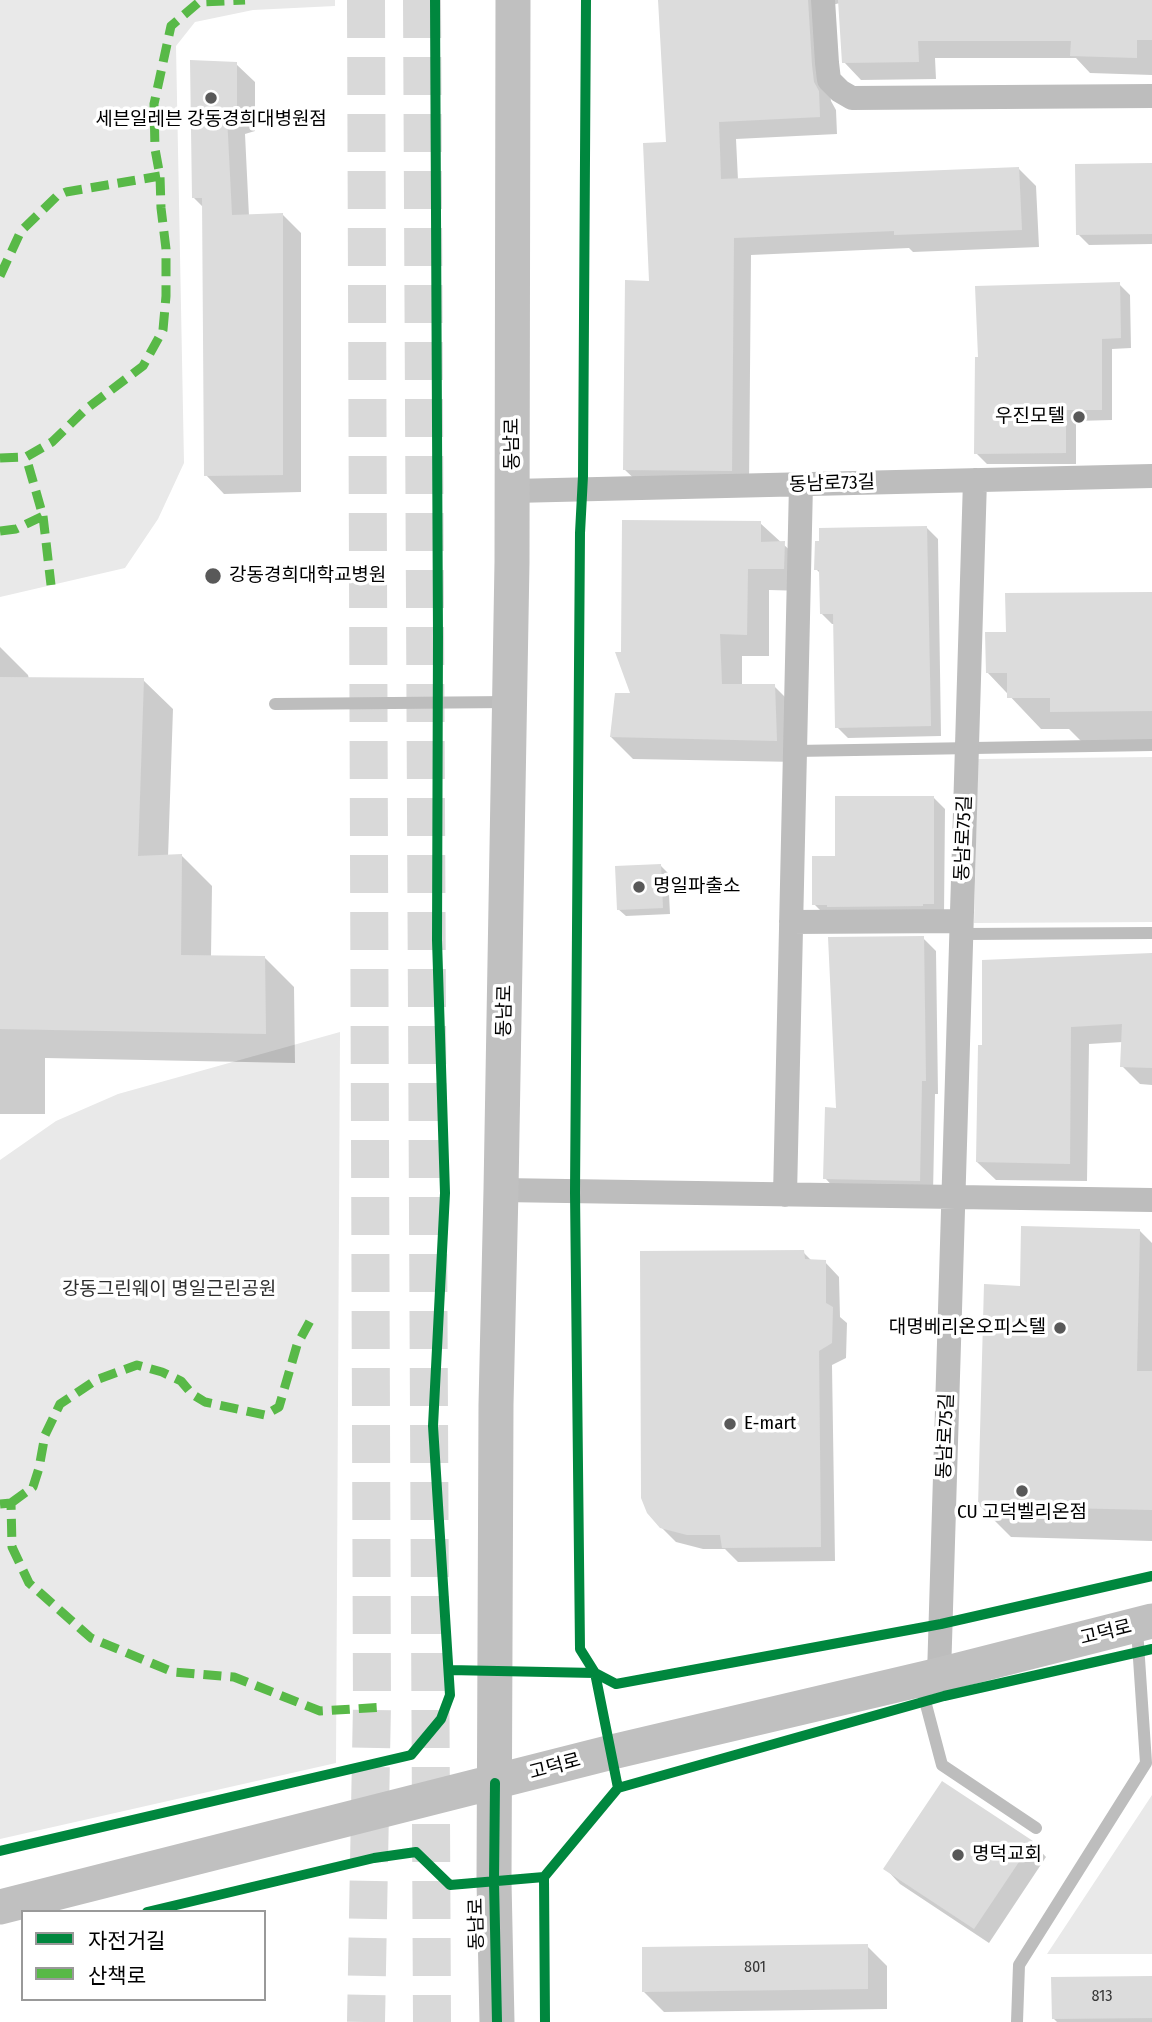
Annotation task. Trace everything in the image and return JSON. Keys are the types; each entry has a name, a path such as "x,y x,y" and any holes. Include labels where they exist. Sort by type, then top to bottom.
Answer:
{"main road":[{"name":"동남로","path":"496,2022 496,1405 513,491 513,0"},
{"name":"고덕로","path":"0,1907 612,1752 1144,1623"}],"street":[{"path":"823,0 830,80 840,92 852,99 1152,96"},
{"name":"동남로73길","path":"513,491 1152,475"},
{"name":"동남로75길","path":"929,1677 953,1197 975,480"},
{"path":"785,1195 801,484"},
{"path":"791,922 961,927"},
{"path":"502,1190 1152,1199"}],"lane":[{"path":"275,704 510,702"},
{"path":"795,751 1152,746"},
{"path":"961,927 1152,933"},
{"path":"1017,2022 1018,1965 1146,1763 1144,1623"},
{"path":"929,1677 942,1765 1036,1828"}],"green space":[{"path":"0,0 335,0 335,6 253,10 195,22 176,46 184,463 158,519 125,568 0,597"},
{"path":"1152,757 1152,922 974,923 978,759"},
{"name":"강동그린웨이 명일근린공원","path":"340,1032 336,1763 0,1839 0,1160 56,1121 118,1094"},
{"path":"1152,1795 1152,1954 1047,1954"}],"building":[{"path":"658,0 808,0 812,65 814,82 819,91 820,117 719,122 721,179 1019,167 1022,230 894,235 894,231 734,238 732,471 623,470 625,280 649,281 643,143 666,142"},
{"path":"838,0 1152,0 1152,40 1137,40 1137,58 1070,56 1071,41 918,41 919,62 842,63"},
{"path":"190,60 237,62 237,113 227,116 232,215 283,213 283,475 204,476 202,198 192,198"},
{"path":"1152,163 1152,234 1076,235 1075,164"},
{"path":"1120,282 1121,338 1102,339 1102,410 1066,410 1066,453 974,454 975,357 978,357 975,286"},
{"path":"622,520 761,521 761,542 785,541 784,569 748,569 747,635 720,634 722,684 775,684 777,741 610,737 615,693 630,693 615,652 621,652"},
{"path":"927,526 931,726 835,728 833,614 820,614 819,570 814,570 815,541 819,541 819,528"},
{"path":"1152,592 1152,711 1050,712 1050,698 1007,698 1007,673 986,673 985,632 1006,632 1005,593"},
{"path":"0,677 144,678 138,856 182,854 181,955 265,956 266,1034 0,1029"},
{"path":"835,796 934,796 934,904 827,907 812,905 812,856 835,856"},
{"name":"명일파출소","path":"661,864 663,908 617,910 615,866"},
{"path":"924,936 926,1081 922,1081 920,1181 823,1179 825,1107 836,1108 828,937"},
{"path":"1152,953 1152,1068 1120,1067 1122,1024 1071,1027 1070,1164 976,1162 978,1045 982,1045 982,960"},
{"name":"대명베리온오피스텔","path":"1021,1226 1140,1229 1137,1371 1152,1371 1152,1510 978,1506 984,1284 1020,1286"},
{"name":"E-mart","path":"804,1250 805,1259 826,1260 826,1303 833,1307 832,1343 819,1351 821,1547 722,1548 720,1535 687,1535 660,1528 647,1513 641,1498 640,1251"},
{"name":"명덕교회","path":"942,1781 1033,1841 974,1929 883,1869"},
{"path":"868,1944 868,1989 642,1992 642,1947"},
{"path":"1152,1976 1152,2018 1052,2019 1051,1977"}],"tunnel":[{"path":"366,0 372,1704 366,2022"},
{"path":"422,0 432,2022"}],"marked path":[{"path":"0,458 26,457 52,442 86,409 143,366 163,330 166,249 155,149 154,104 171,26 199,2 245,0"},
{"path":"0,276 21,231 57,196 66,192 160,176"},
{"path":"0,531 16,529 43,516 26,457"},
{"path":"43,516 51,585"},
{"path":"11,1503 33,1487 45,1435 60,1404 96,1380 137,1365 181,1381 192,1394 205,1402 265,1415 279,1407 297,1345 310,1321"},
{"path":"0,1504 11,1503 12,1547 29,1583 91,1638 173,1672 234,1677 320,1711 385,1707"}],"cycle path":[{"path":"0,1851 411,1755 441,1719 450,1695 433,1426 445,1193 437,940 435,0"},
{"path":"586,0 575,1192 580,1649 595,1673 618,1788"},
{"path":"449,1670 595,1673 616,1684 941,1624 1152,1576"},
{"path":"545,2022 544,1877 618,1788 944,1696 1152,1649"},
{"path":"495,1783 497,2022"},
{"path":"155,1910 374,1858 416,1852 450,1885 544,1877"}],"place":[{"name":"세븐일레븐 강동경희대병원점","path":"211,98"},
{"name":"우진모텔","path":"1079,417"},
{"name":"강동경희대학교병원","path":"213,576"},
{"name":"명일파출소","path":"639,887"},
{"name":"대명베리온오피스텔","path":"1060,1328"},
{"name":"E-mart","path":"730,1424"},
{"name":"CU 고덕벨리온점","path":"1022,1491"},
{"name":"명덕교회","path":"958,1855"}]}
